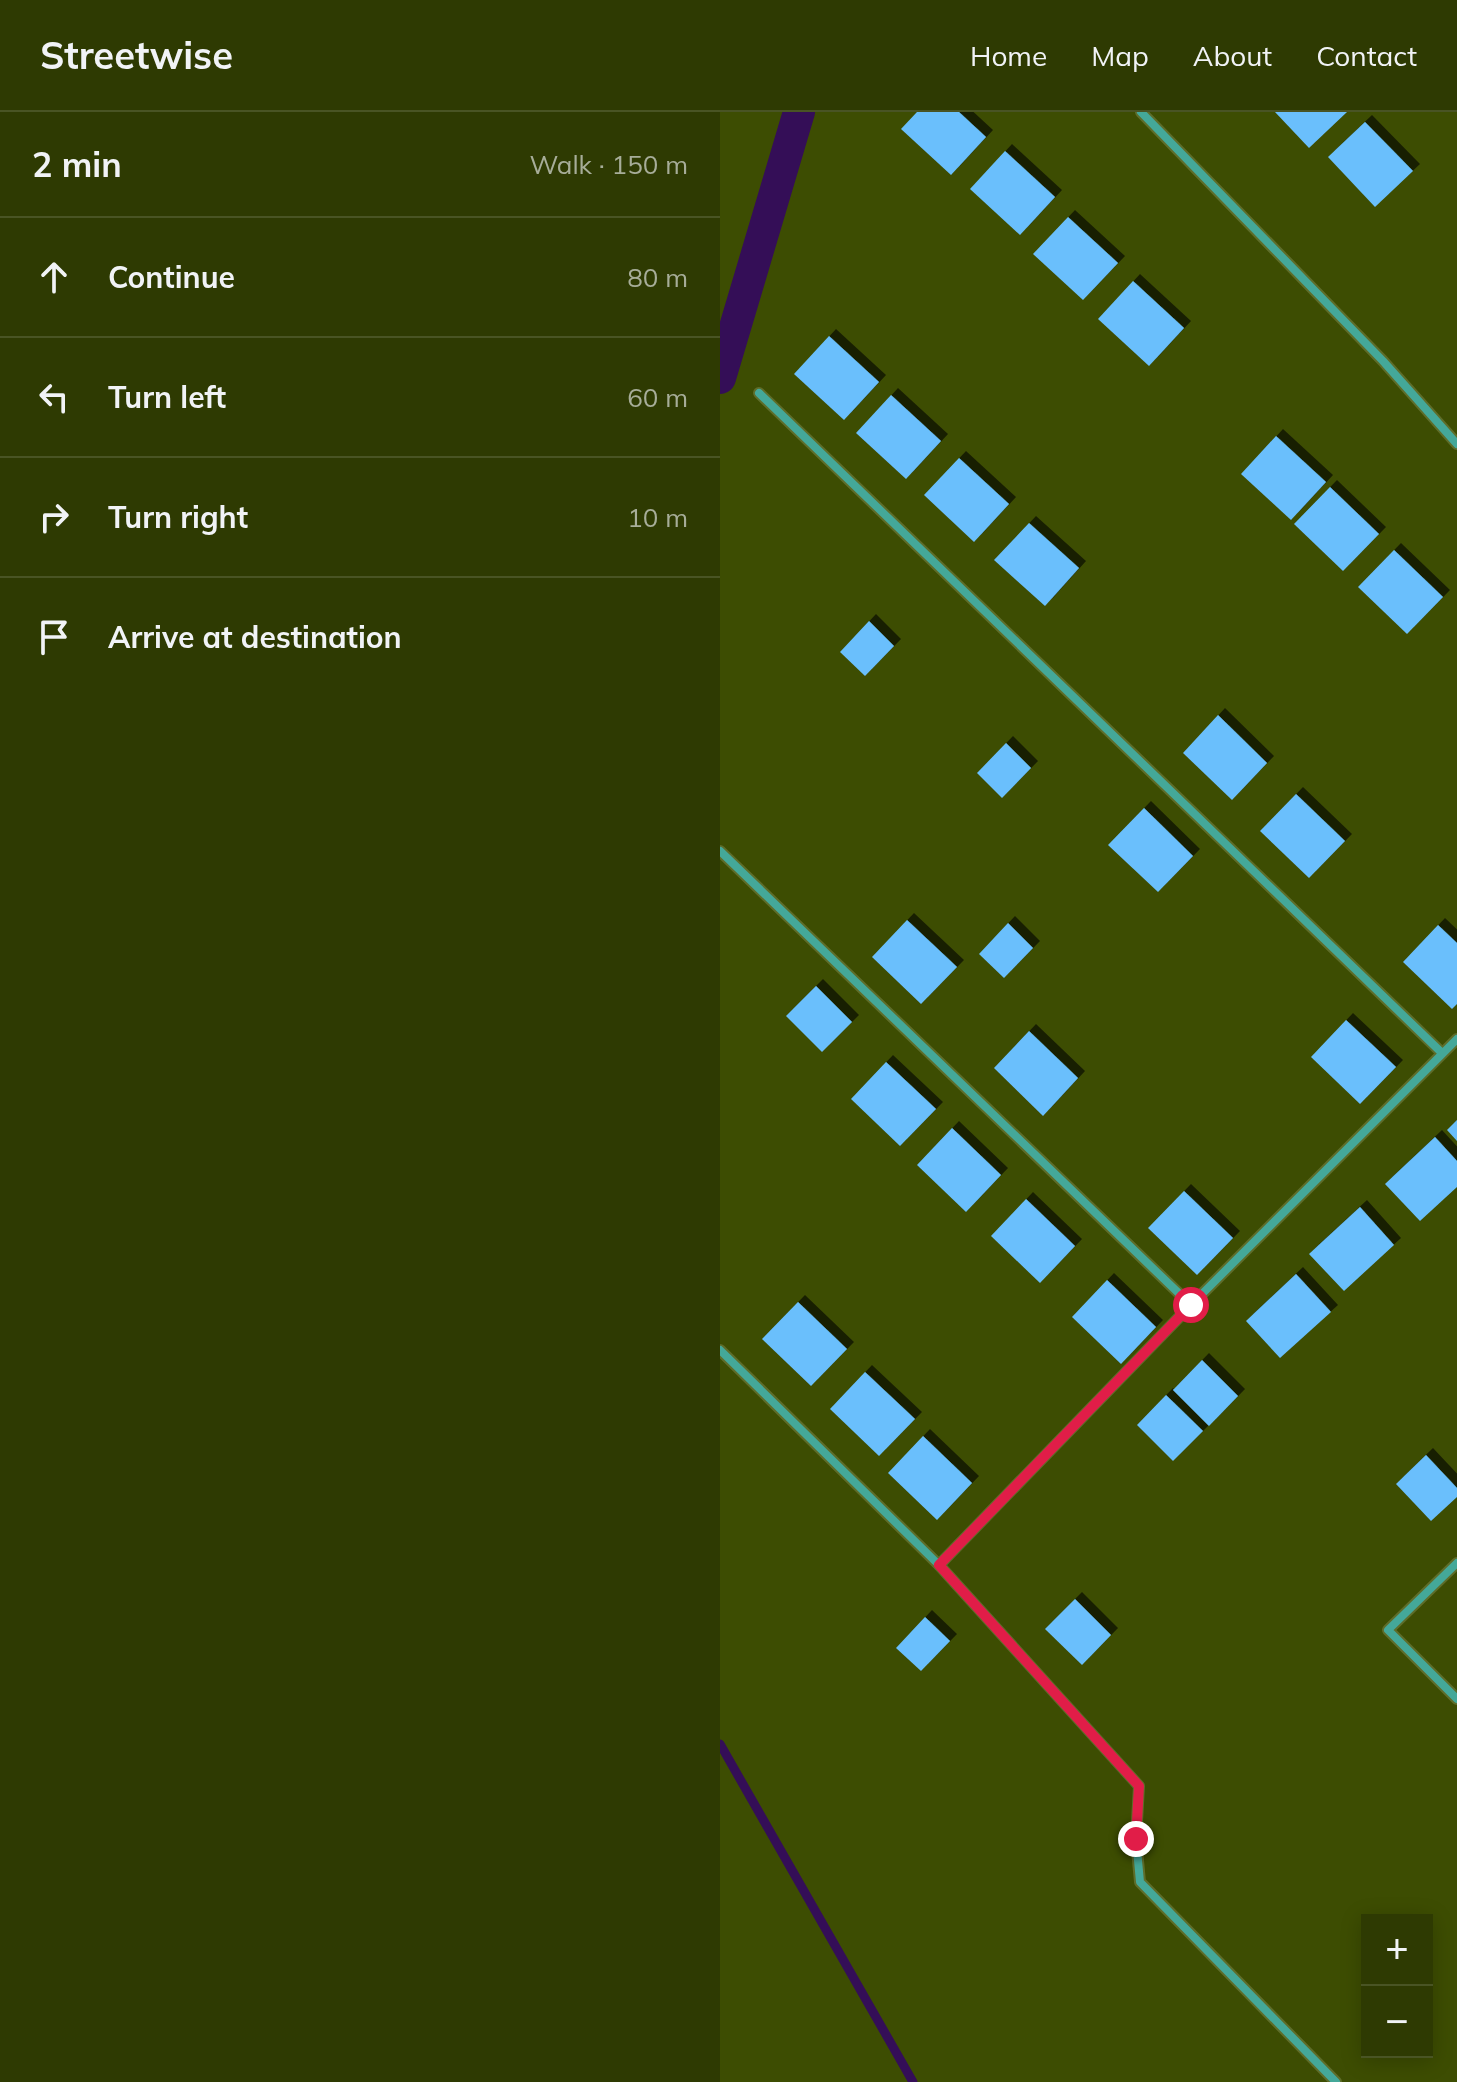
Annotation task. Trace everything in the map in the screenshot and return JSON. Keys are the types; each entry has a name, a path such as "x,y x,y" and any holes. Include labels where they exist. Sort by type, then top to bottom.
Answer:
{"street":[{"path":"1141,112 1383,361 1457,444"},
{"path":"759,393 1442,1053"},
{"path":"720,851 1191,1305"},
{"path":"939,1565 1191,1305 1457,1039"},
{"path":"720,1350 939,1565 1139,1786 1136,1839 1140,1882 1336,2082"},
{"path":"1457,1563 1388,1630 1457,1699"}],"building":[{"path":"917,112 959,112 986,137 951,175 901,129"},
{"path":"1275,112 1347,112 1309,148"},
{"path":"1365,122 1413,171 1375,207 1328,157"},
{"path":"1005,151 1055,197 1020,235 970,189"},
{"path":"1068,217 1118,263 1083,300 1033,254"},
{"path":"1133,281 1184,328 1149,366 1098,319"},
{"path":"829,336 879,382 844,420 794,374"},
{"path":"891,395 941,441 906,479 856,433"},
{"path":"1276,436 1326,482 1291,520 1241,474"},
{"path":"959,458 1009,504 974,542 924,495"},
{"path":"1330,487 1379,534 1343,571 1294,524"},
{"path":"1029,523 1079,568 1045,606 994,560"},
{"path":"1394,550 1443,597 1407,634 1358,587"},
{"path":"869,621 894,646 865,676 840,652"},
{"path":"1218,715 1267,763 1232,800 1183,753"},
{"path":"1006,743 1031,768 1002,798 977,773"},
{"path":"1296,794 1345,841 1309,878 1260,831"},
{"path":"1144,808 1193,856 1158,892 1108,845"},
{"path":"907,920 957,967 921,1004 872,957"},
{"path":"1008,923 1033,948 1004,978 979,954"},
{"path":"1438,925 1457,943 1457,1004 1452,1009 1403,962"},
{"path":"816,986 852,1022 822,1052 786,1016"},
{"path":"1346,1020 1396,1067 1360,1104 1311,1057"},
{"path":"1029,1031 1078,1078 1043,1116 994,1068"},
{"path":"886,1062 936,1109 900,1146 851,1099"},
{"path":"1457,1120 1457,1141 1447,1130"},
{"path":"952,1128 1001,1175 966,1212 917,1165"},
{"path":"1435,1137 1457,1161 1457,1187 1420,1221 1385,1184"},
{"path":"1184,1191 1233,1238 1197,1275 1148,1228"},
{"path":"1026,1199 1075,1246 1040,1283 991,1236"},
{"path":"1360,1207 1394,1245 1344,1291 1309,1254"},
{"path":"1296,1274 1331,1312 1280,1358 1246,1321"},
{"path":"1107,1280 1156,1327 1121,1364 1072,1317"},
{"path":"798,1302 847,1349 811,1386 762,1339"},
{"path":"1202,1360 1238,1396 1209,1426 1173,1390"},
{"path":"865,1372 915,1419 879,1456 830,1409"},
{"path":"1166,1395 1203,1431 1173,1461 1137,1425"},
{"path":"923,1436 972,1483 937,1520 888,1473"},
{"path":"1426,1455 1457,1488 1457,1497 1431,1521 1396,1484"},
{"path":"1075,1599 1111,1635 1082,1665 1045,1629"},
{"path":"925,1617 950,1641 921,1671 896,1648"}],"waterway":[{"path":"720,378 799,112"},
{"path":"720,1744 913,2082"}],"route":[{"path":"1136,1839 1139,1786 939,1565 1191,1305"}]}
